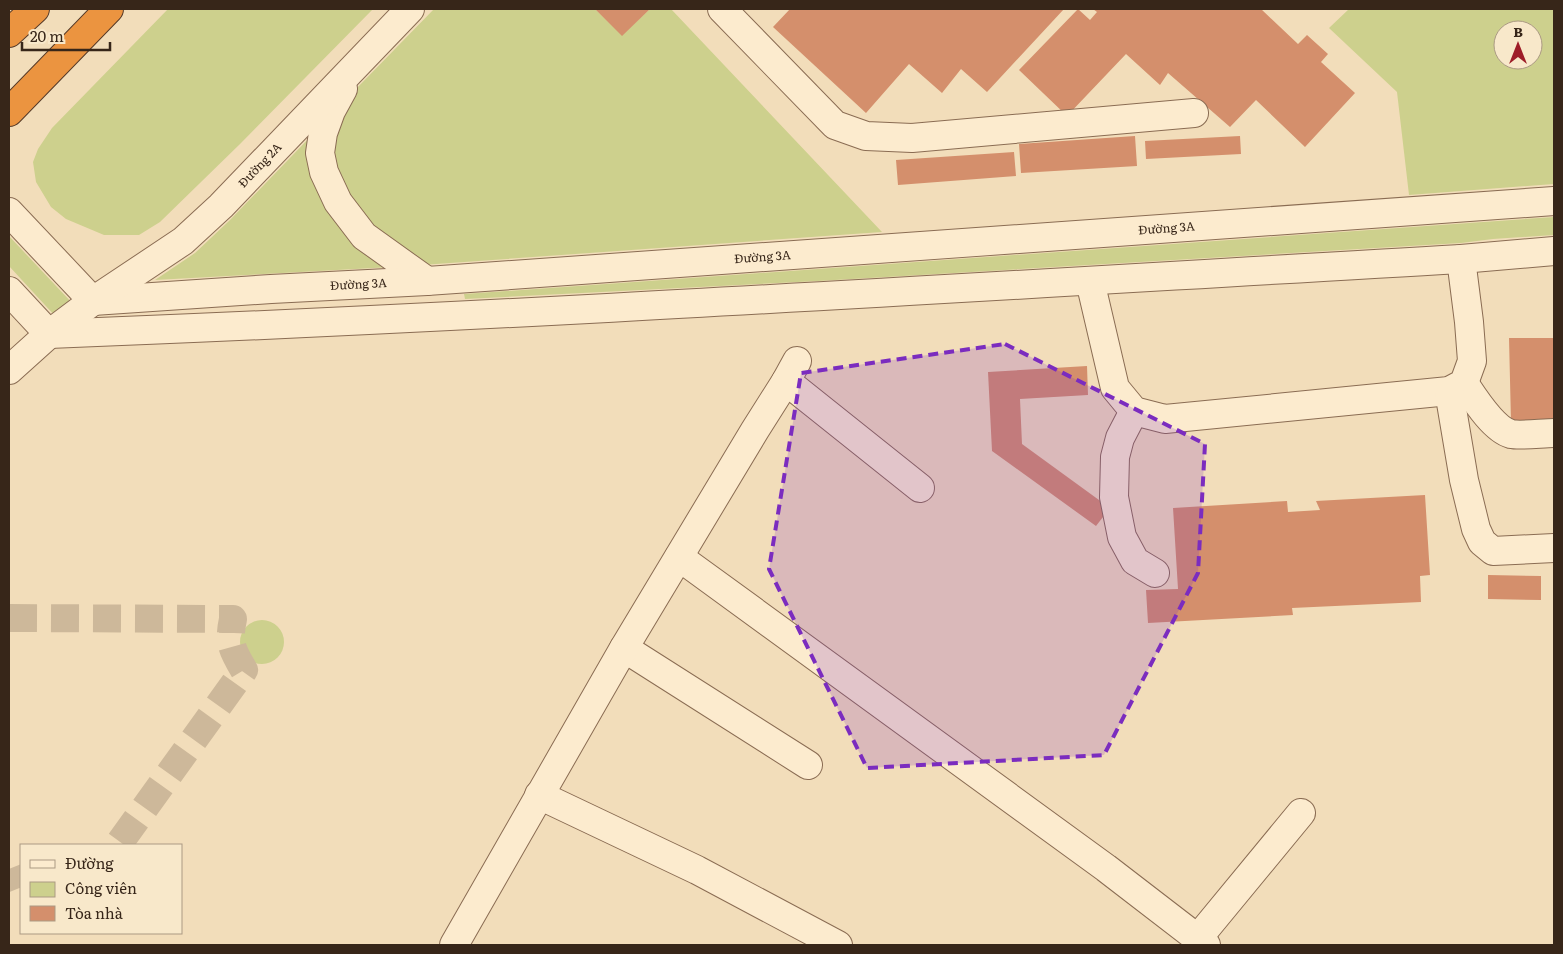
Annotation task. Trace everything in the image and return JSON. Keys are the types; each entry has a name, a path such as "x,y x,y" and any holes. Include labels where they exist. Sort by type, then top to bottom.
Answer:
{"highway":[{"path":"9,33 35,9"},
{"path":"9,112 109,9"}],"street":[{"name":"Đường 2A","path":"49,334 93,301 183,241 221,206 410,9"},
{"path":"722,9 835,125 866,136 912,138 1194,113"},
{"path":"358,62 331,111 323,133 320,153 324,172 338,202 364,236 427,281"},
{"name":"Đường 3A","path":"93,301 427,281 1554,200"},
{"path":"9,212 93,301"},
{"path":"9,370 49,334 294,324 818,297 1554,252"},
{"path":"1461,259 1472,360 1456,387 1464,480 1476,529 1482,542 1493,551 1554,548"},
{"path":"1090,280 1115,388 1134,411 1165,419 1456,387 1477,402 1499,428 1512,434 1554,433"},
{"path":"9,292 49,334"},
{"path":"454,945 624,648 791,371 920,488"},
{"path":"1134,411 1120,438 1115,457 1114,497 1122,537 1135,561 1155,573"},
{"path":"679,557 1106,868 1202,942 1301,813"},
{"path":"624,648 808,766"},
{"path":"539,795 697,870 838,945"}],"highlighted area":[{"path":"1005,344 1205,444 1198,573 1104,755 867,768 769,569 801,373"}],"green space":[{"path":"168,9 373,9 160,222 139,235 104,235 66,219 51,207 36,182 33,162 38,149 52,128"},
{"path":"434,9 595,9 622,35 650,9 671,9 882,232 422,265 370,228 333,168 333,134 354,91"},
{"path":"1349,9 1554,9 1554,184 1409,195 1397,92 1329,28"},
{"path":"314,133 392,267 155,280 195,253 230,220"},
{"path":"1554,217 1554,235 1461,243 818,281 465,299 464,294"},
{"path":"9,236 73,304 56,317 9,266"},
{"path":"262,620 274,624 280,630 284,642 280,654 274,660 262,664 250,660 244,654 240,642 244,630 250,624"}],"building":[{"path":"595,9 650,9 622,36"},
{"path":"790,9 1064,9 987,92 961,69 942,93 909,64 866,113 773,27"},
{"path":"1078,9 1090,20 1097,12 1093,9 1261,9 1298,44 1307,35 1328,54 1321,62 1355,93 1305,147 1256,100 1230,127 1168,73 1160,85 1126,54 1067,116 1019,70"},
{"path":"1135,136 1137,166 1021,173 1019,144"},
{"path":"1240,136 1241,154 1146,159 1145,141"},
{"path":"1014,152 1016,176 898,185 896,160"},
{"path":"1509,338 1554,338 1554,421 1511,422"},
{"path":"1087,366 1088,395 1020,399 1022,444 1110,508 1096,526 992,451 988,372"},
{"path":"1425,495 1430,575 1420,576 1421,602 1292,608 1293,615 1148,623 1146,590 1178,589 1173,508 1287,501 1288,512 1320,510 1316,501"},
{"path":"1488,575 1541,576 1541,600 1488,599"}],"tunnel":[{"path":"9,618 233,619 232,646 244,670 119,844"},
{"path":"9,869 17,889"}]}
